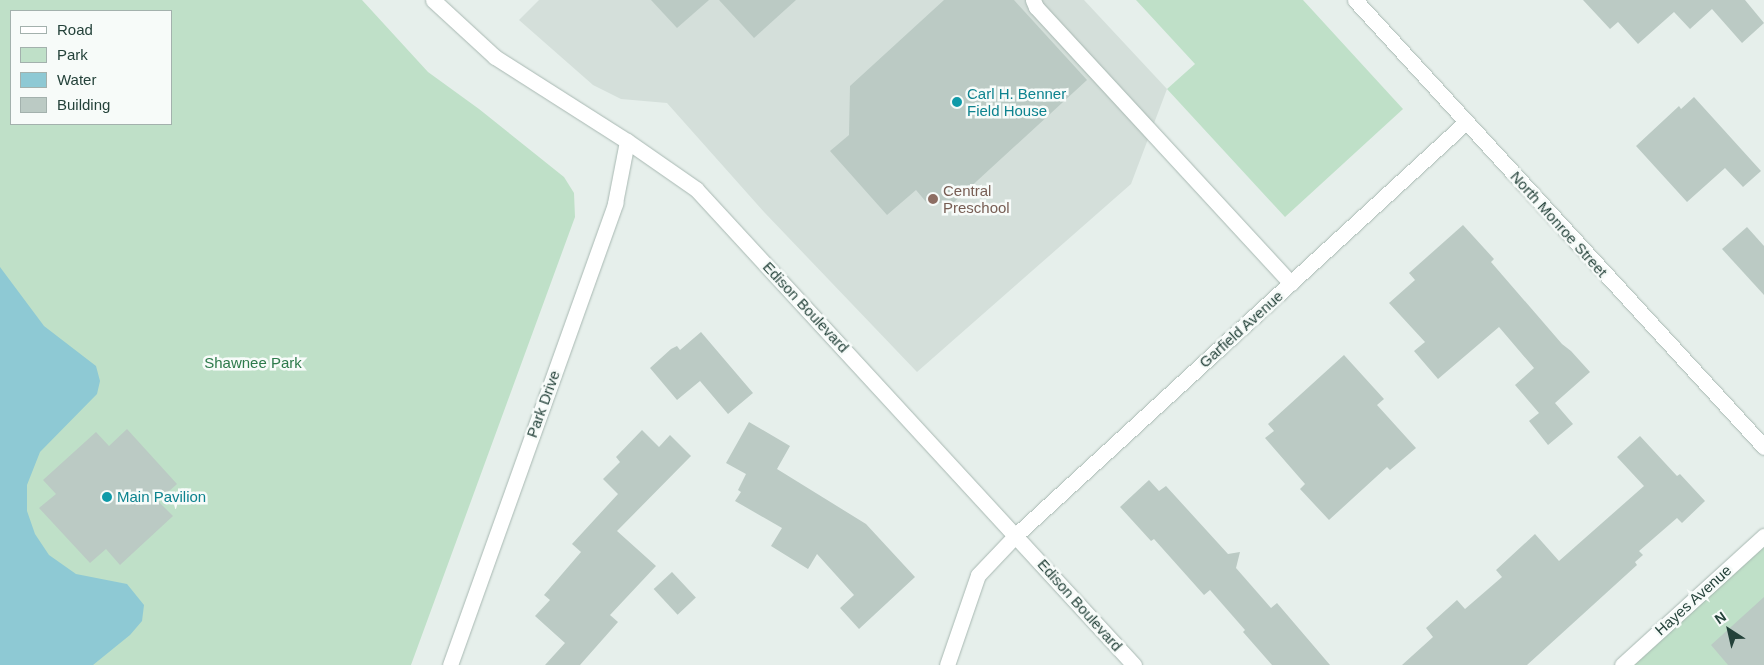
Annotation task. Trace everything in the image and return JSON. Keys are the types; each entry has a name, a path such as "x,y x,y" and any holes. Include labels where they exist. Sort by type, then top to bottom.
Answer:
{"street":[{"name":"Edison Boulevard","path":"433,0 496,57 627,141 696,188 1134,665"},
{"path":"1033,0 1036,7 1291,283"},
{"name":"North Monroe Street","path":"1355,0 1764,447"},
{"name":"Garfield Avenue","path":"947,665 978,575 1016,535 1466,122"},
{"name":"Park Drive","path":"450,665 615,204 627,141"},
{"name":"Hayes Avenue","path":"1622,665 1764,536"}],"shaded area":[{"name":"Central Preschool","path":"539,0 1084,0 1167,89 1131,184 917,372 765,213 667,103 621,99 593,85 519,20"}],"green space":[{"name":"Shawnee Park","path":"0,0 362,0 428,72 479,109 564,177 574,193 575,217 411,665 0,665"},
{"path":"1136,0 1303,0 1403,109 1285,217 1167,89 1195,64"},
{"path":"1764,542 1764,665 1626,665"}],"water":[{"path":"0,267 44,326 96,366 100,381 97,394 40,452 27,485 27,511 35,534 49,555 76,574 127,584 144,605 142,621 130,635 93,665 0,665"}],"building":[{"path":"651,0 709,0 677,28"},
{"path":"719,0 796,0 754,38"},
{"name":"Carl H. Benner Field House","path":"944,0 1014,0 1087,80 953,203 927,203 916,190 887,215 830,151 849,135 850,86"},
{"path":"1583,0 1745,0 1764,23 1742,43 1712,9 1690,29 1674,12 1638,44 1618,22 1610,29"},
{"path":"1694,97 1761,171 1743,187 1725,168 1687,202 1636,146 1679,106 1681,109"},
{"path":"1463,225 1494,259 1491,262 1562,344 1590,372 1555,403 1573,424 1548,445 1529,421 1539,413 1515,385 1534,368 1499,327 1438,379 1414,351 1425,342 1389,303 1415,280 1409,273"},
{"path":"1747,227 1764,246 1764,295 1722,249"},
{"path":"701,332 753,393 728,414 700,381 677,400 650,368 671,349 677,346 680,350"},
{"path":"1344,355 1384,399 1377,405 1416,448 1390,470 1387,467 1329,520 1300,489 1305,484 1265,438 1274,431 1268,424"},
{"path":"749,422 790,446 777,469 866,524 915,577 859,629 840,608 854,595 817,554 808,569 771,546 782,528 735,501 741,492 738,490 746,474 726,463"},
{"name":"Main Pavilion","path":"127,429 177,484 158,501 173,516 120,565 106,549 90,563 39,508 56,494 43,480 96,432 109,446"},
{"path":"642,430 659,447 670,435 691,456 617,531 656,566 610,615 618,622 580,665 545,665 565,643 535,616 550,600 544,595 581,552 572,544 618,494 603,479 620,462 616,457"},
{"path":"1640,436 1677,476 1680,474 1705,501 1682,523 1677,518 1639,551 1643,555 1635,562 1637,565 1527,665 1402,665 1433,637 1426,628 1457,600 1465,609 1502,577 1496,570 1535,534 1559,561 1644,486 1617,457"},
{"path":"1149,480 1159,491 1166,486 1228,554 1240,552 1236,568 1271,608 1277,603 1330,665 1272,665 1210,590 1204,595 1154,539 1151,541 1120,507"},
{"path":"672,572 696,598 678,615 654,589"},
{"path":"1764,597 1764,665 1728,665 1711,645"}],"place":[{"name":"Carl H. Benner Field House","path":"957,102"},
{"name":"Central Preschool","path":"933,199"},
{"name":"Main Pavilion","path":"107,497"}]}
